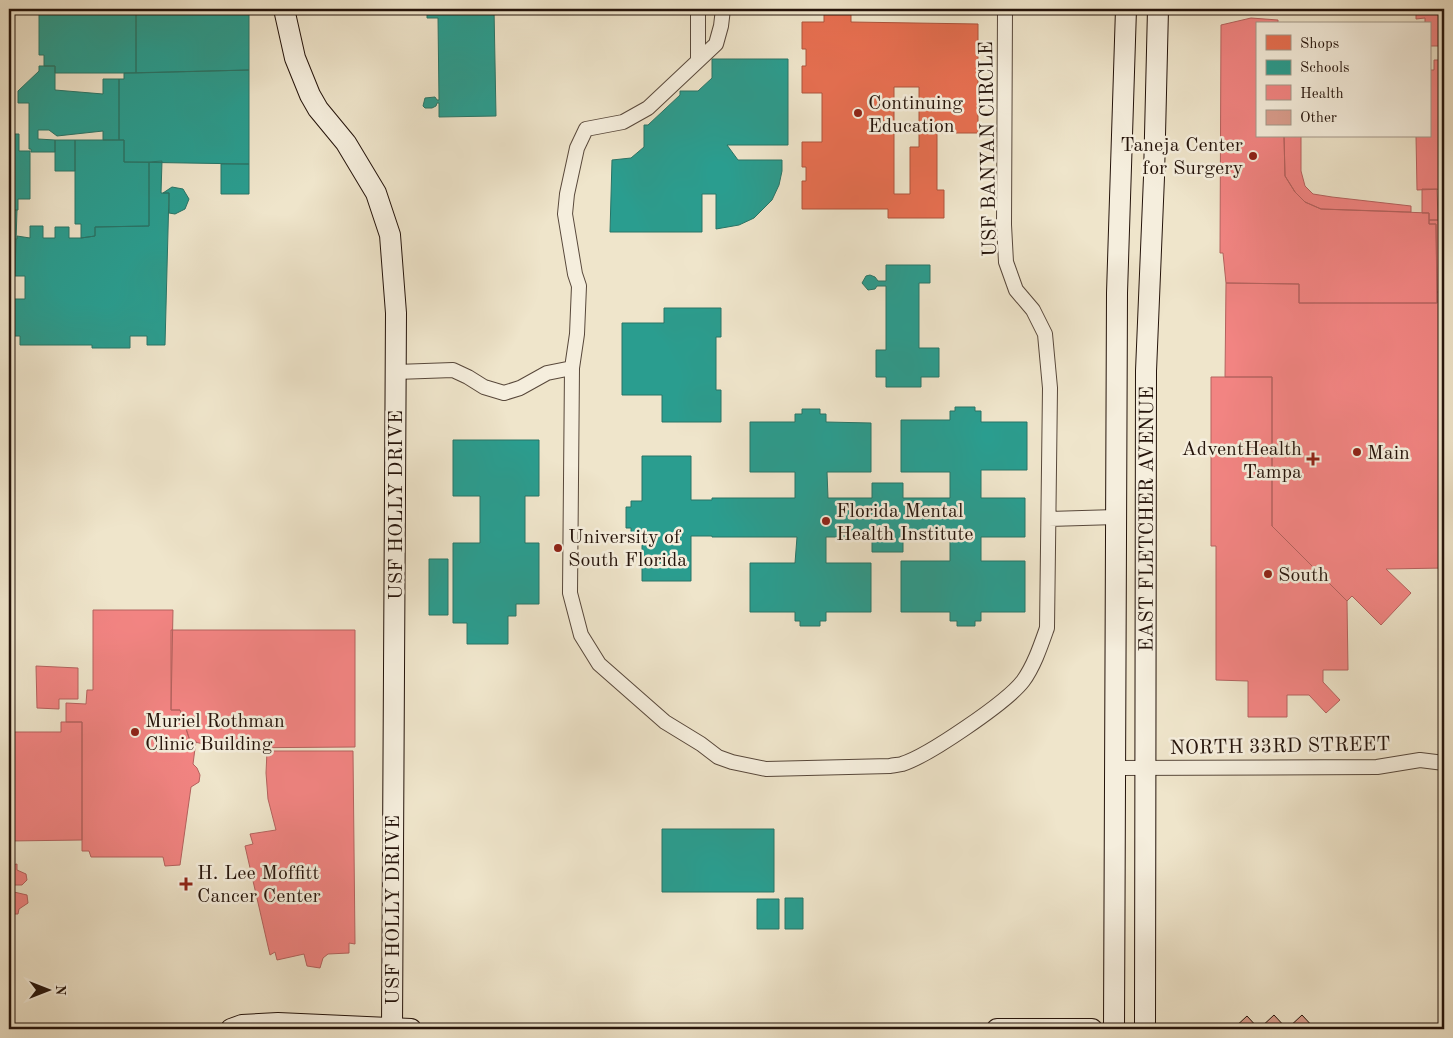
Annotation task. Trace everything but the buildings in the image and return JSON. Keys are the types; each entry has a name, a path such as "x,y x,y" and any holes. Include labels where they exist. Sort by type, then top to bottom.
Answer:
{"main road":[{"name":"USF HOLLY DRIVE","path":"284,9 295,58 310,96 346,143 376,193 390,234 396,313 399,1029"},
{"name":"EAST FLETCHER AVENUE","path":"1114,1029 1117,294 1126,9"},
{"name":"EAST FLETCHER AVENUE","path":"1145,1029 1146,372 1148,284 1154,177 1158,9"},
{"path":"231,1029 242,1025 278,1023 399,1029"},
{"path":"997,1029 1092,1029"}],"street":[{"path":"698,9 698,60"},
{"name":"USF BANYAN CIRCLE","path":"722,9 721,26 716,44 648,108 623,122 586,129 577,148 566,194 565,214 579,286 578,334 572,368 570,593 581,635 599,664 637,699 665,722 718,756 732,762 766,769 890,766 903,764 937,746 1002,702 1024,681 1040,648 1047,628 1050,388 1045,334 1032,310 1016,290 1006,262 1004,226 1006,9"},
{"path":"396,372 453,370 484,388 504,393 520,388 547,373 572,368"},
{"path":"1049,519 1116,517"},
{"name":"NORTH 33RD STREET","path":"1116,768 1377,767 1420,760 1444,763"}],"place":[{"name":"Continuing Education","path":"858,113"},
{"name":"Taneja Center for Surgery","path":"1253,156"},
{"name":"Main","path":"1357,452"},
{"name":"AdventHealth Tampa","path":"1313,459"},
{"name":"Florida Mental Health Institute","path":"826,521"},
{"name":"University of South Florida","path":"558,548"},
{"name":"South","path":"1268,574"},
{"name":"Muriel Rothman Clinic Building","path":"135,732"},
{"name":"H. Lee Moffitt Cancer Center","path":"186,884"}]}
